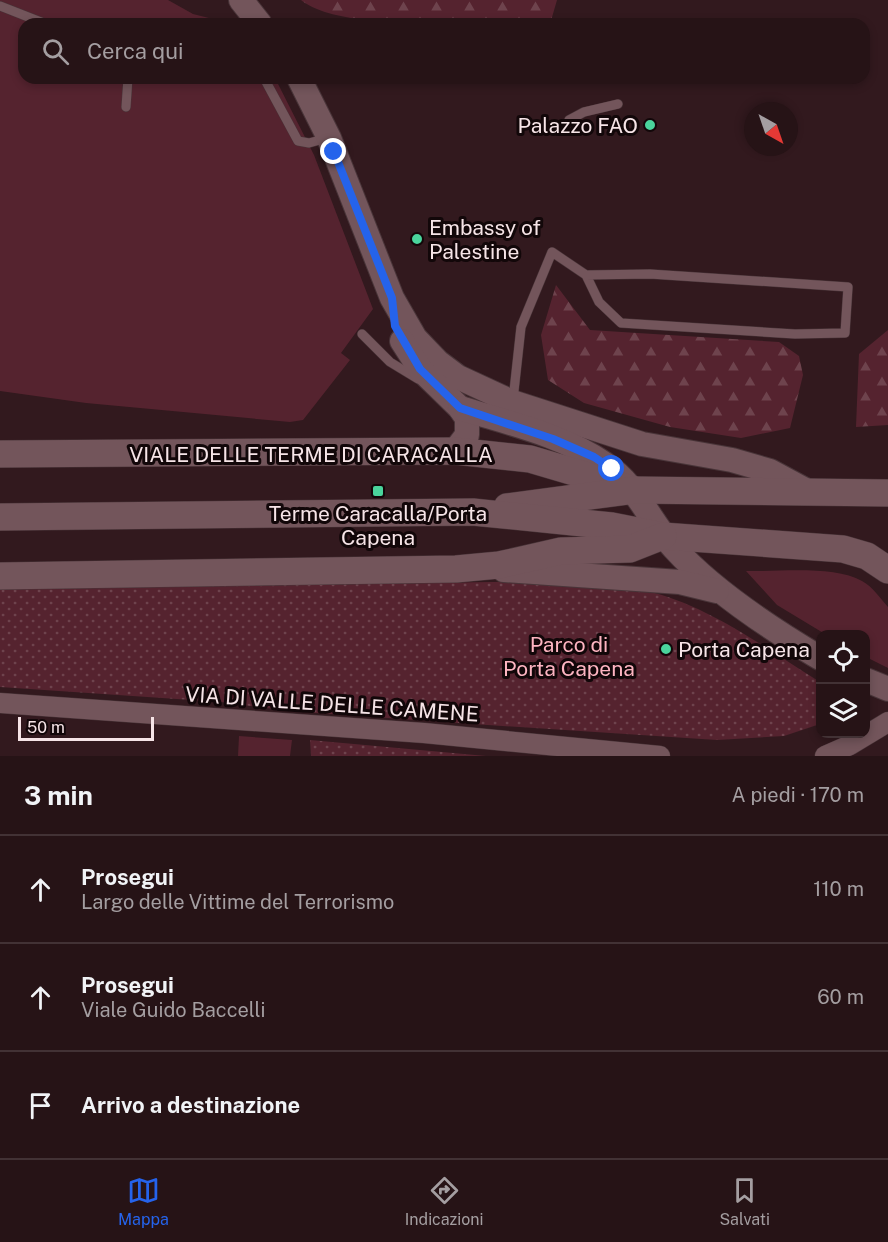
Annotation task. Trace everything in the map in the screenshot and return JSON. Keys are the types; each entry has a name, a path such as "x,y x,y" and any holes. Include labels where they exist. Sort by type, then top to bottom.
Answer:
{"main road":[{"name":"VIALE DELLE TERME DI CARACALLA","path":"0,454 455,451 530,459 634,490"},
{"path":"473,512 634,490 888,493"},
{"path":"0,517 473,512 612,526 663,536 843,549 867,556 888,570"},
{"path":"0,576 456,569 499,565 561,551 630,549 663,536"}],"street":[{"path":"241,0 255,18"},
{"path":"302,84 329,138 392,298 415,338 438,362 458,377 512,402 642,444 732,460 770,471 809,492"},
{"path":"392,298 399,336 416,364 467,418 468,429 455,451"},
{"path":"460,408 543,435 594,457 612,469 634,490 663,536 692,567 725,594 816,655"},
{"path":"456,569 538,570 680,582 725,594"},
{"path":"870,682 888,689"},
{"name":"VIA DI VALLE DELLE CAMENE","path":"0,703 424,733 660,756"},
{"path":"825,756 858,741 888,722"}],"lane":[{"path":"0,6 31,18"},
{"path":"126,107 128,84"},
{"path":"267,84 298,141 309,144 329,138"},
{"path":"569,120 584,112 618,104"},
{"path":"512,402 520,327 552,252 586,274 599,302 621,323 795,334 845,333 849,287 650,274 586,274"},
{"path":"362,334 390,362 435,385"}],"green space":[{"path":"0,0 168,0 193,14 209,18 18,18 18,84 278,84 314,155 373,309 341,353 350,360 303,420 290,422 86,403 0,391"},
{"path":"301,0 557,0 552,18 349,18 321,11"},
{"path":"556,285 590,330 779,342 799,356 803,375 790,428 741,438 670,427 584,403 548,380 541,335"},
{"path":"888,330 888,425 856,427 859,354"},
{"path":"746,571 821,571 850,576 866,583 888,607 888,668 870,659 870,630 818,630 777,605"},
{"name":"Parco di Porta Capena","path":"568,581 627,587 669,597 692,606 736,629 816,679 816,725 784,736 717,740 289,711 221,702 0,687 0,589"},
{"path":"239,736 292,740 290,756 238,756"},
{"path":"310,740 486,756 311,756"}],"place":[{"name":"Palazzo FAO","path":"650,125"},
{"name":"Embassy of Palestine","path":"417,239"},
{"name":"Terme Caracalla/Porta Capena","path":"378,491"},
{"name":"Porta Capena","path":"666,649"}],"route":[{"path":"334,152 392,298 395,326 404,346 420,369 460,408 553,439 594,457 612,469"}]}
